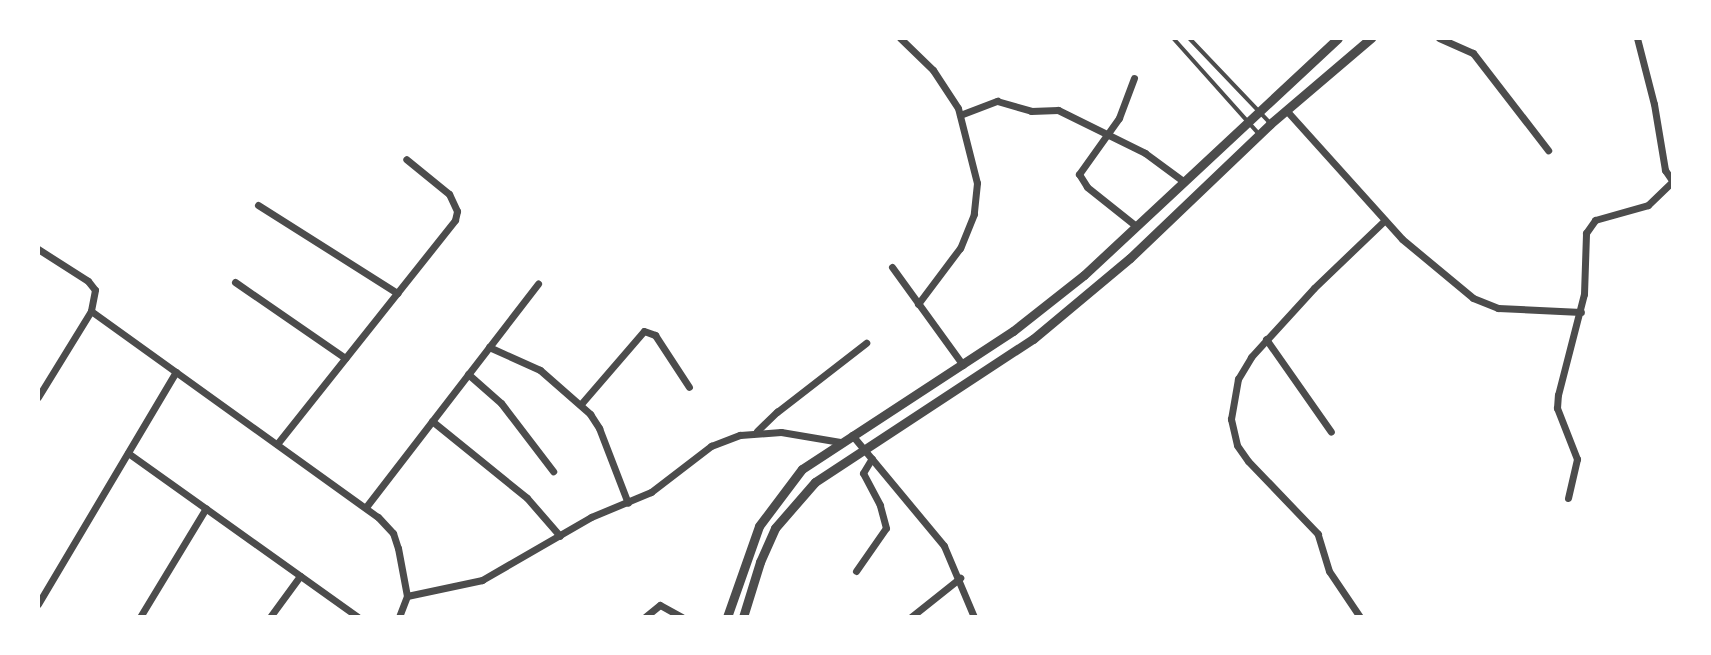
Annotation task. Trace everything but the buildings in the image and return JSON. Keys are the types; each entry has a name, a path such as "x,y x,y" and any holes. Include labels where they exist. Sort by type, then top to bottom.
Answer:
{"street":[{"path":"900,38 933,70 960,115 977,183 974,214 960,248 918,304"},
{"path":"727,617 750,547 772,505 802,469 963,365 1084,275 1338,38"},
{"path":"743,617 760,562 784,516 815,482 1033,339 1130,258 1259,134 1371,38"},
{"path":"1440,38 1473,53 1548,150"},
{"path":"1568,498 1577,459 1557,408 1581,312 1588,227 1606,216 1648,205 1673,182 1665,170 1654,104 1637,38"},
{"path":"1134,78 1108,136 1082,168 1081,181 1136,226"},
{"path":"960,115 987,103 1010,103 1031,111 1058,110 1145,153 1183,181"},
{"path":"1286,110 1417,254 1484,306 1581,312"},
{"path":"277,444 455,220 457,211 449,194 406,159"},
{"path":"258,205 397,293"},
{"path":"1360,617 1329,571 1318,534 1237,445 1231,419 1232,401 1238,379 1266,339 1385,220"},
{"path":"38,249 88,281 95,290 91,311 38,397"},
{"path":"892,267 963,365"},
{"path":"235,282 345,358"},
{"path":"366,507 538,284"},
{"path":"91,311 366,507 393,533 407,596 399,617"},
{"path":"581,404 644,331 655,335 689,387"},
{"path":"1266,339 1331,432"},
{"path":"407,596 482,580 591,517 651,492 711,446 757,431 866,343"},
{"path":"489,347 540,370 581,404 599,428 628,503"},
{"path":"38,604 176,372"},
{"path":"468,374 501,403 553,471"},
{"path":"432,421 527,498 560,536"},
{"path":"757,431 840,442"},
{"path":"852,435 944,546 973,615 981,617"},
{"path":"128,453 358,617"},
{"path":"856,571 886,528 880,505 863,473 872,458"},
{"path":"140,617 206,508"},
{"path":"270,617 300,576"},
{"path":"911,617 960,578"},
{"path":"645,617 660,605 682,617"}],"lane":[{"path":"1173,38 1259,134"},
{"path":"1189,38 1270,124"}]}
